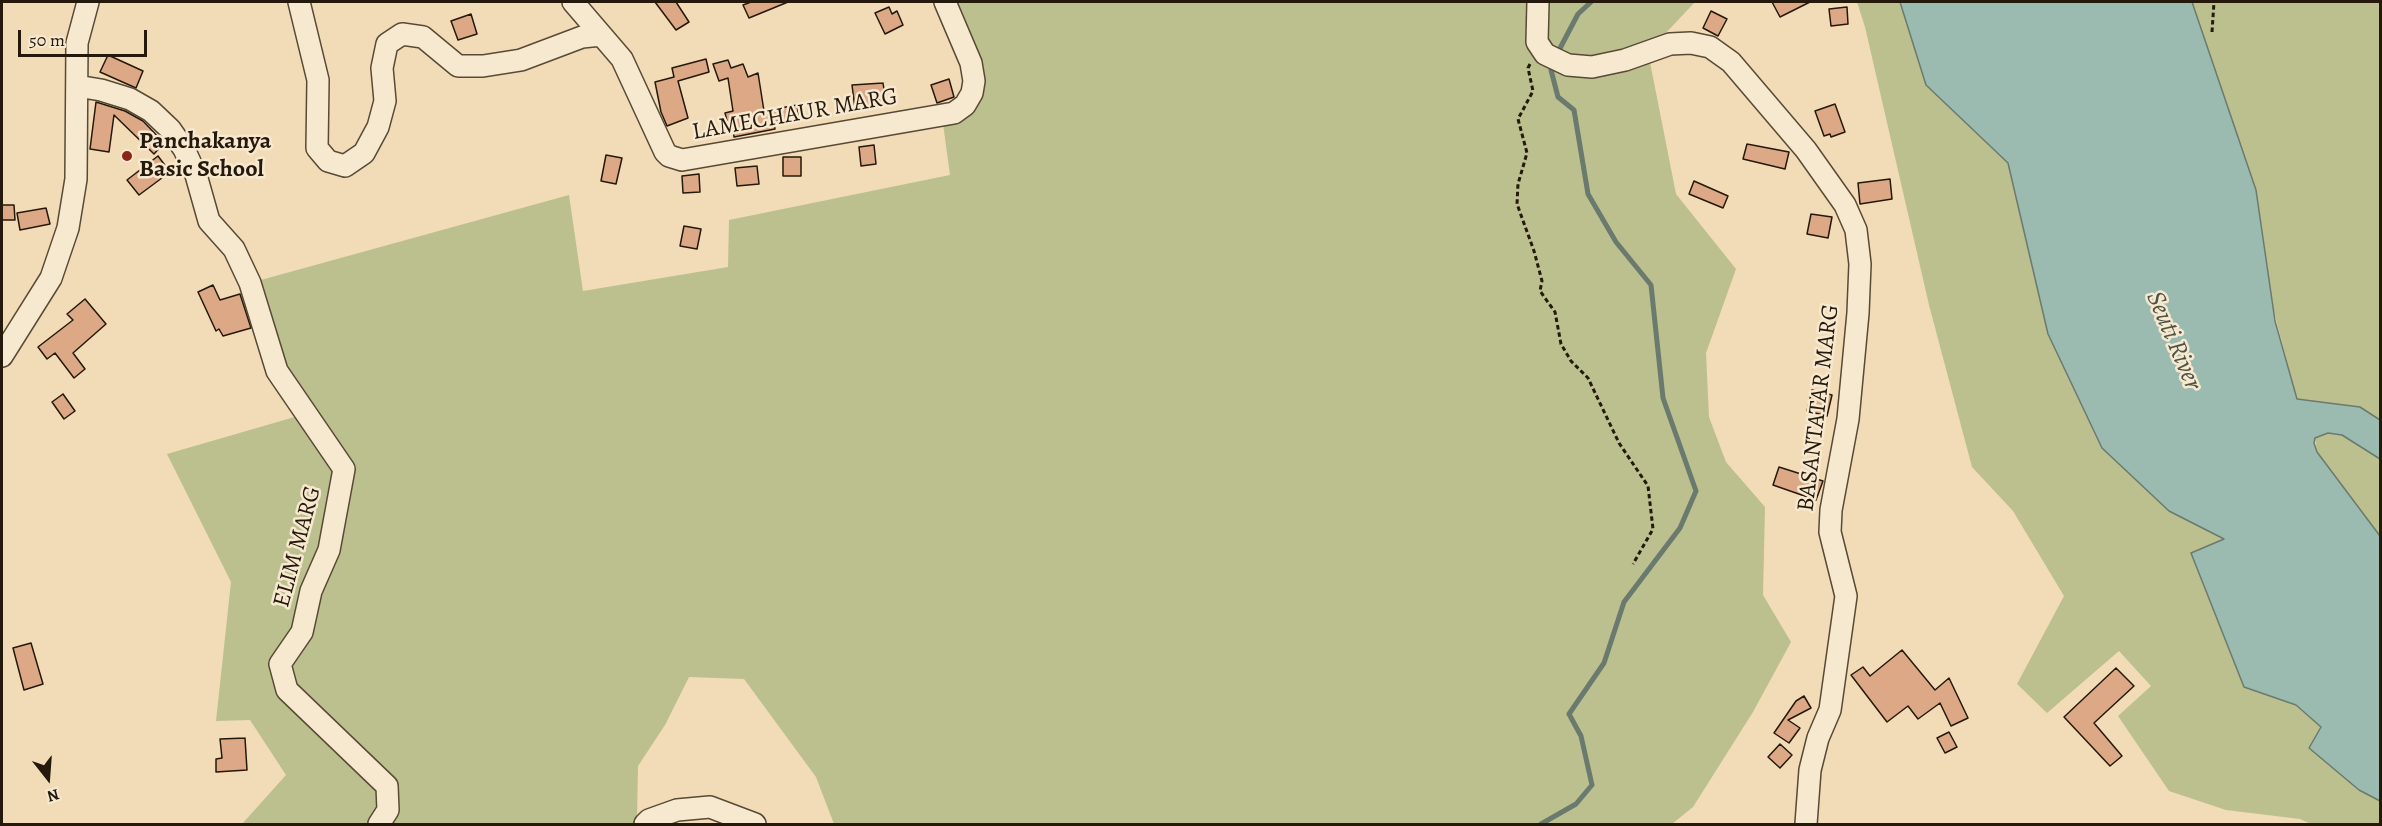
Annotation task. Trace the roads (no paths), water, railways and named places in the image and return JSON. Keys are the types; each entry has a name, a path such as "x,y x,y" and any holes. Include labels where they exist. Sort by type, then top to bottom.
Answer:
{"street":[{"path":"2,356 51,278 68,228 76,180 77,43 88,2"},
{"path":"299,2 318,80 317,148 328,161 345,166 364,153 378,127 385,100 382,68 387,44 402,34 423,37 458,66 483,66 521,60 582,37 601,35"},
{"name":"LAMECHAUR MARG","path":"573,2 622,59 665,152 669,156 682,160 954,113 965,105 972,93 974,81 971,63 945,2"},
{"name":"BASANTATAR MARG","path":"1538,2 1541,48 1568,65 1592,67 1625,60 1670,44 1690,43 1710,46 1731,62 1806,150 1845,205 1856,230 1860,264 1858,313 1848,419 1831,510 1830,532 1846,596 1830,710 1818,738 1810,770 1806,825"},
{"name":"ELIM MARG","path":"78,86 130,99 151,111 179,142 196,175 209,220 234,249 250,283 277,371 344,469 329,550 311,591 302,632 280,664 287,690 387,786 388,820"},
{"path":"645,825 649,820 677,810 710,807 755,825"}],"water":[{"name":"Seuti River","path":"1900,2 2192,2 2256,190 2275,321 2297,399 2360,407 2380,420 2380,459 2342,435 2328,433 2315,438 2314,443 2317,452 2380,536 2380,801 2359,790 2309,748 2321,727 2296,705 2244,687 2191,553 2224,539 2169,511 2102,448 2048,334 2008,163 1926,85"}],"waterway":[{"path":"1557,54 1578,14 1591,2"},
{"path":"1541,824 1576,804 1592,785 1581,736 1569,714 1604,663 1624,602 1680,528 1696,491 1663,398 1651,285 1616,242 1588,194 1574,110 1558,97 1551,70 1554,63"}],"place":[{"name":"Panchakanya Basic School","path":"127,156"}]}
